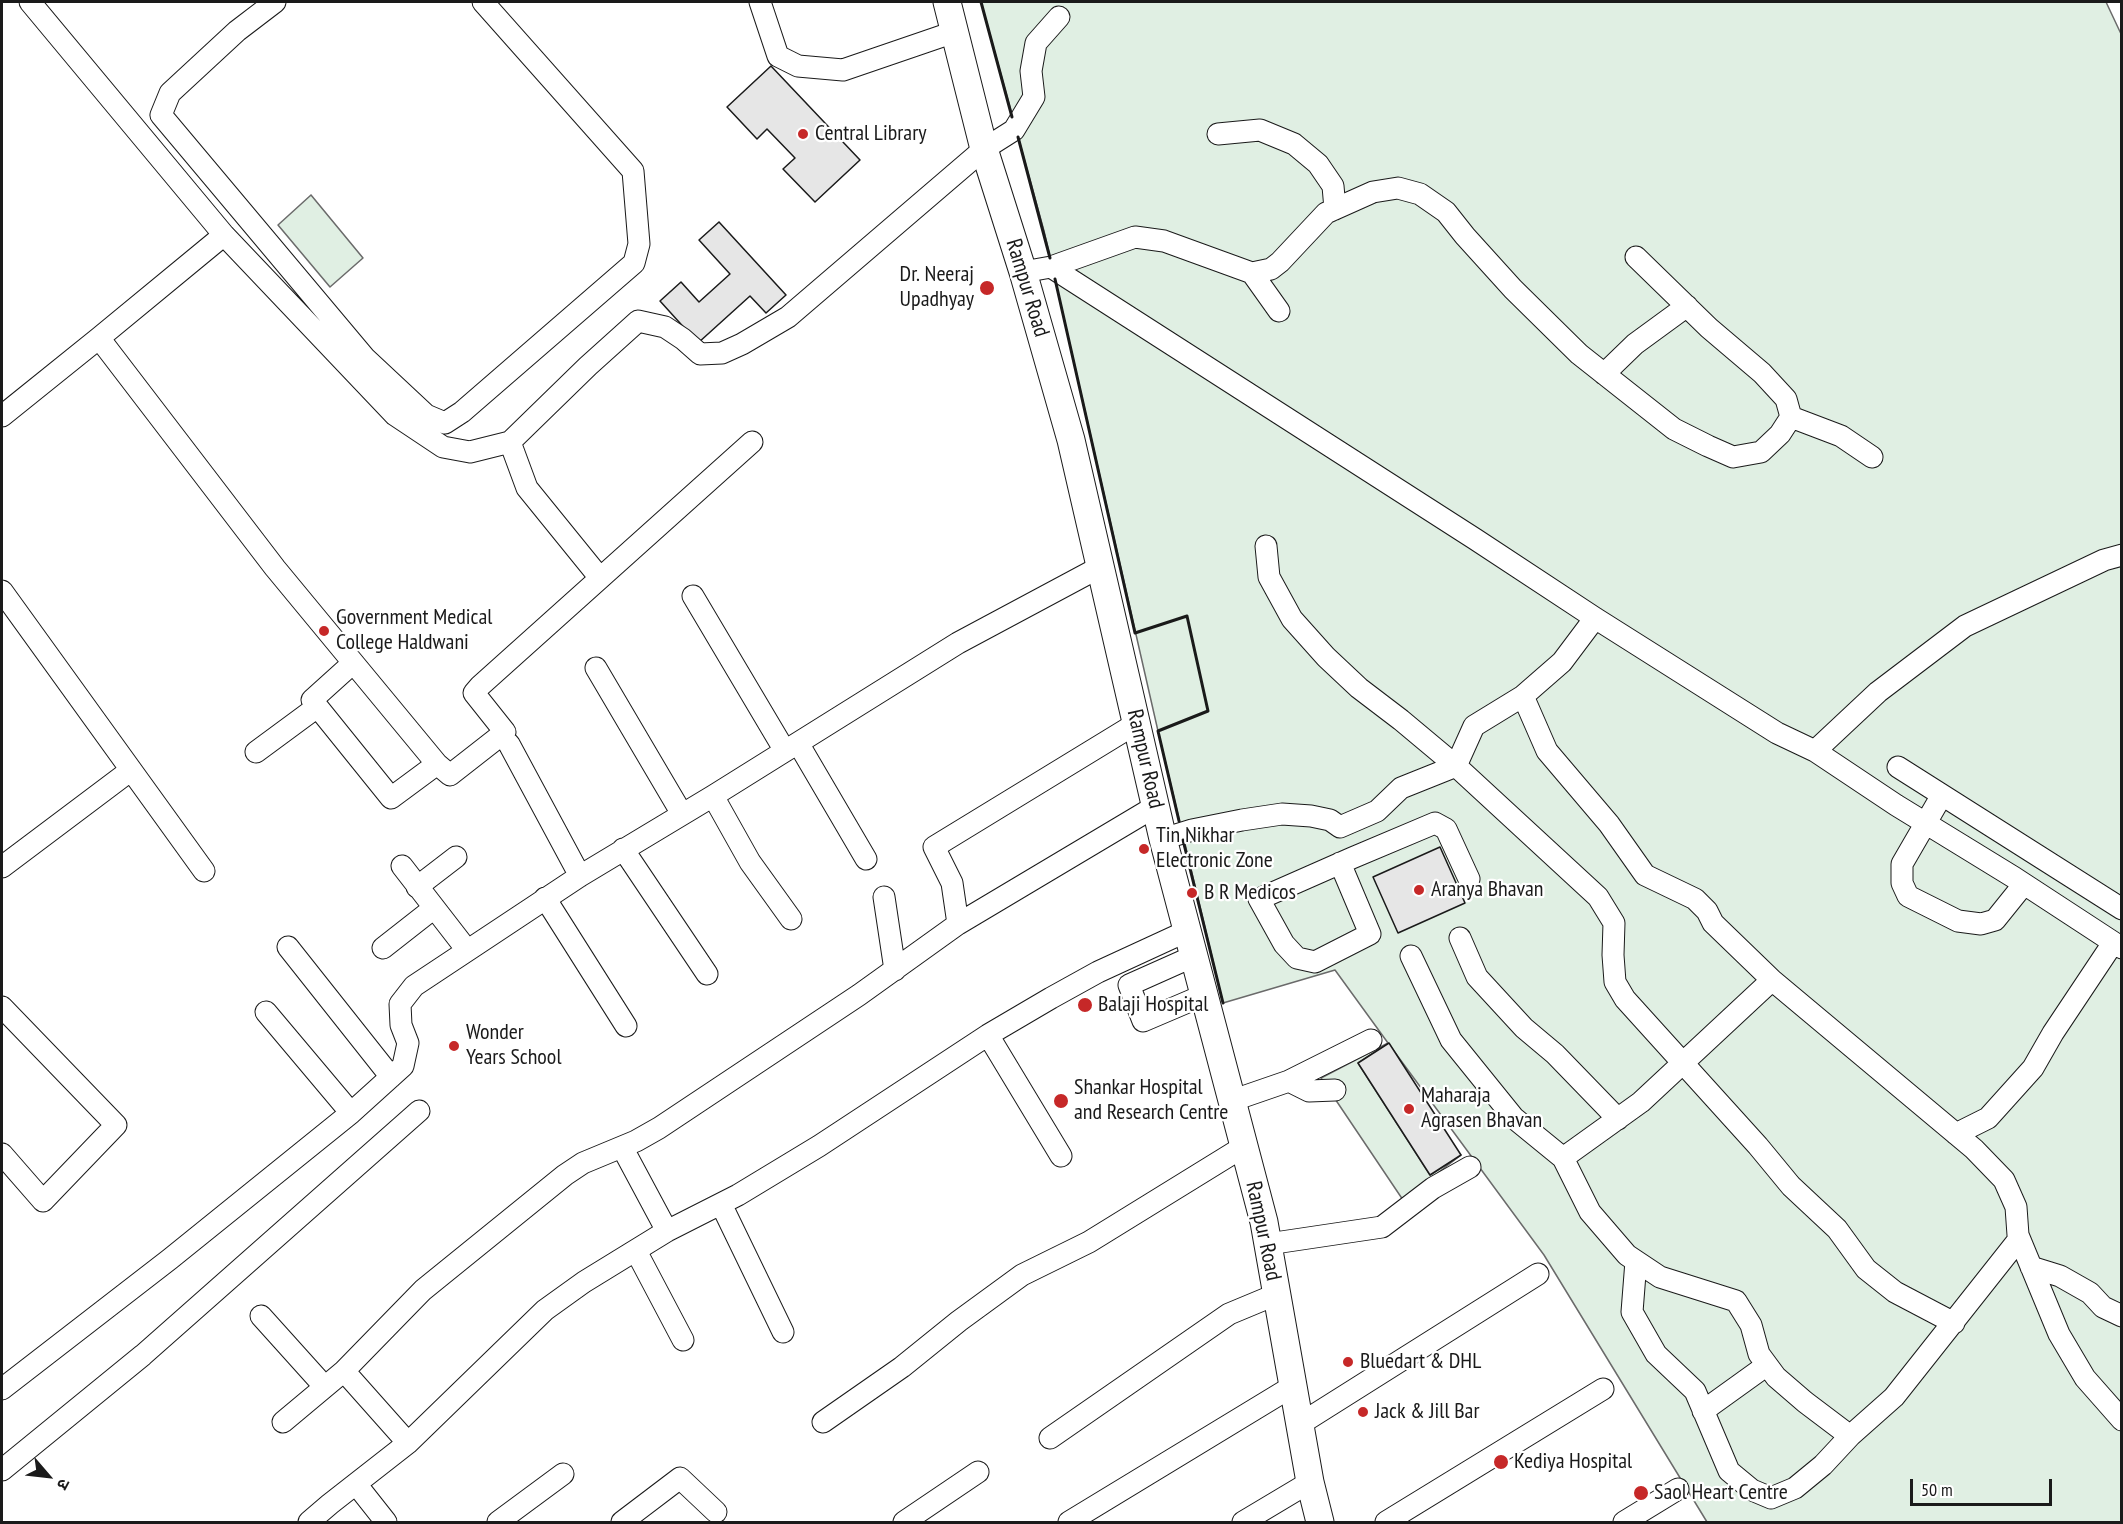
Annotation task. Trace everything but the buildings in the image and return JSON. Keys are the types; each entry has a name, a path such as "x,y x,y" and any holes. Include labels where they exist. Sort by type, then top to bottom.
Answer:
{"main road":[{"name":"Rampur Road","path":"946,2 984,149 1023,272 1071,440 1163,839 1264,1222 1310,1482 1320,1522"}],"street":[{"path":"30,2 224,235 395,415 443,447 470,453 510,442 638,321 665,327 700,354 722,353 788,317 984,149 1014,130 1034,97 1031,71 1036,43 1059,17"},
{"path":"275,2 237,32 170,93 161,115 365,358 426,415 445,423 462,412 634,263 639,244 633,171 483,2"},
{"path":"760,2 778,56 798,66 843,70 954,32"},
{"path":"1218,134 1260,130 1294,144 1318,164 1333,186 1335,209"},
{"path":"1023,272 1051,267 1135,237 1164,241 1252,273 1271,269 1326,213 1373,192 1398,188 1420,194 1446,212 1512,289 1578,354 1674,429 1733,457 1761,452 1780,434 1791,417 1786,399 1636,257"},
{"path":"2,416 224,235"},
{"path":"1051,267 1475,538 1595,618 1777,733 1815,751 2117,945 2053,1033 2033,1068 1988,1118 1956,1134"},
{"path":"1252,273 1279,311"},
{"path":"1604,374 1635,344 1687,306"},
{"path":"99,338 275,568 437,764 450,775 505,732 474,693 752,442"},
{"path":"1791,417 1841,436 1872,457"},
{"path":"510,442 526,488 600,578"},
{"path":"1266,546 1269,577 1292,619 1326,657 1359,688 1456,766 1598,897 1614,923 1613,955 1616,982 1625,999 1758,1146 1791,1186 1837,1229 1866,1269 1895,1292 1954,1323"},
{"path":"1815,751 1878,692 1965,626 2104,560 2121,555"},
{"path":"2,1389 170,1259 351,1113 403,1066 408,1042 401,1025 400,1004 414,986 545,898 958,643 1100,567"},
{"path":"2,591 204,872"},
{"path":"693,596 866,859"},
{"path":"1340,827 1377,811 1401,788 1456,766 1474,726 1523,696 1562,663 1595,618"},
{"path":"353,663 312,700 391,798 437,764"},
{"path":"596,668 682,813"},
{"path":"1523,696 1547,751 1609,824 1645,875 1695,899 1707,911 1713,923 1772,980 1974,1149 2004,1180 2016,1207 2019,1239 2059,1334 2085,1378 2121,1420"},
{"path":"256,752 318,707"},
{"path":"958,924 952,883 934,847 1137,723"},
{"path":"509,744 580,876"},
{"path":"1898,767 2121,909"},
{"path":"2,867 131,770"},
{"path":"1942,795 1902,864 1902,884 1908,896 1958,921 1981,924 1995,920 2024,884"},
{"path":"713,796 750,861 792,919"},
{"path":"283,1422 344,1371 423,1290 565,1174 583,1163 659,1128 896,970 958,924 1156,806"},
{"path":"1163,839 1192,830 1282,814 1329,820 1340,827 1346,860 1370,934 1315,962 1297,958 1284,945 1259,899 1346,860 1435,823 1446,829 1469,879"},
{"path":"623,849 707,974"},
{"path":"417,887 456,857"},
{"path":"402,866 467,950"},
{"path":"2049,901 2061,872"},
{"path":"884,897 896,970"},
{"path":"545,898 626,1026"},
{"path":"383,948 434,908"},
{"path":"1460,939 1477,977 1524,1028 1555,1054 1618,1119"},
{"path":"1190,944 1129,985 1143,1021 1204,995"},
{"path":"309,1522 408,1443 545,1310 584,1282 667,1231 721,1204 819,1146 988,1035 1089,977 1190,944"},
{"path":"288,947 391,1077"},
{"path":"1412,956 1451,1040 1514,1118 1563,1158 1590,1212 1627,1255 1660,1277 1736,1301 1752,1325 1759,1354 1776,1377 1850,1436"},
{"path":"1563,1158 1641,1102 1772,980"},
{"path":"2,1007 116,1125 42,1201 2,1154"},
{"path":"266,1012 351,1113"},
{"path":"988,1035 1061,1156"},
{"path":"1231,1101 1289,1081 1371,1040"},
{"path":"1289,1081 1309,1091 1335,1090"},
{"path":"2,1470 143,1355 419,1111"},
{"path":"622,1147 667,1231"},
{"path":"824,1422 902,1367 940,1335 1014,1281 1089,1242 1243,1147"},
{"path":"1268,1244 1382,1227 1433,1188 1470,1167"},
{"path":"721,1204 783,1332"},
{"path":"1636,1261 1632,1312 1656,1354 1695,1391 1729,1471 1752,1490 1771,1498 1796,1488 1894,1397 2019,1239"},
{"path":"636,1251 683,1340"},
{"path":"2031,1267 2060,1276 2090,1293 2103,1307 2121,1316"},
{"path":"1300,1424 1538,1274"},
{"path":"1050,1438 1229,1314 1277,1294"},
{"path":"261,1316 324,1386"},
{"path":"1703,1411 1767,1365"},
{"path":"344,1371 408,1443"},
{"path":"1069,1522 1293,1386"},
{"path":"1386,1522 1603,1389"},
{"path":"904,1522 978,1472"},
{"path":"498,1522 563,1474"},
{"path":"622,1522 680,1478 715,1519"},
{"path":"1243,1522 1310,1482"},
{"path":"356,1484 386,1522"},
{"path":"1635,1520 1678,1489"}],"green space":[{"path":"981,2 2106,2 2122,36 2121,1522 1707,1522 1544,1255 1335,970 1223,1003 1158,731 1044,231"},
{"path":"311,195 363,258 330,287 278,225"},
{"path":"1388,1043 1358,1063 1430,1175 1461,1155 1403,1200 1321,1078"}],"wall":[{"path":"981,2 1012,117"},
{"path":"1018,137 1050,258"},
{"path":"1055,279 1135,633 1187,616 1208,711 1158,731 1179,821"},
{"path":"1183,840 1223,1003"}],"place":[{"name":"Central Library","path":"803,134"},
{"name":"Dr. Neeraj Upadhyay","path":"987,288"},
{"name":"Government Medical College Haldwani","path":"324,631"},
{"name":"Tin Nikhar Electronic Zone","path":"1144,849"},
{"name":"Aranya Bhavan","path":"1419,890"},
{"name":"B R Medicos","path":"1192,893"},
{"name":"Balaji Hospital","path":"1085,1005"},
{"name":"Wonder Years School","path":"454,1046"},
{"name":"Shankar Hospital and Research Centre","path":"1061,1101"},
{"name":"Maharaja Agrasen Bhavan","path":"1409,1109"},
{"name":"Bluedart & DHL","path":"1348,1362"},
{"name":"Jack & Jill Bar","path":"1363,1412"},
{"name":"Kediya Hospital","path":"1501,1462"},
{"name":"Saol Heart Centre","path":"1641,1493"}]}
